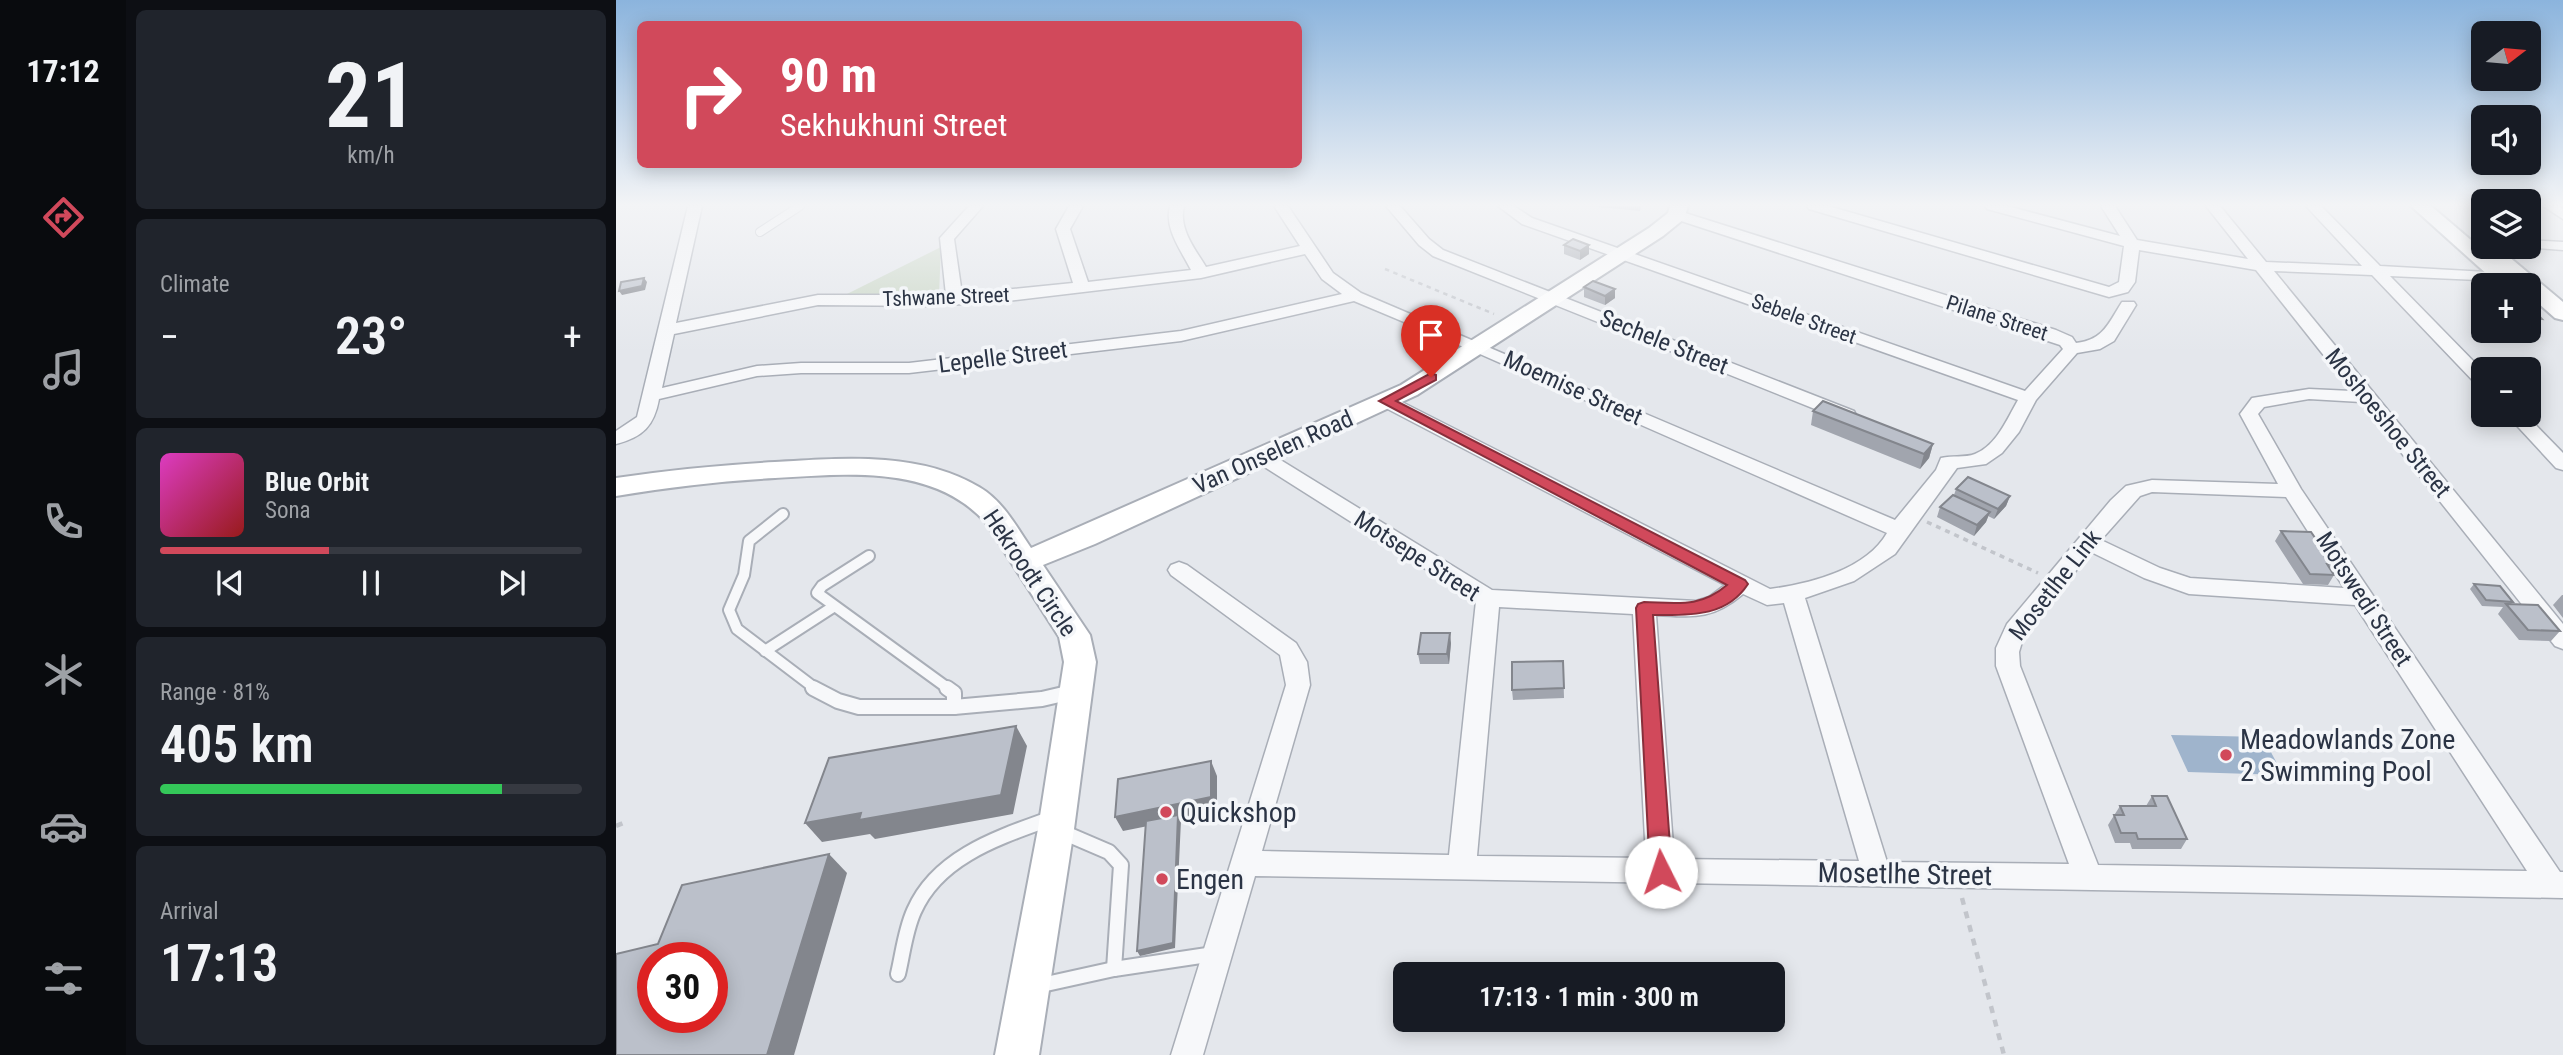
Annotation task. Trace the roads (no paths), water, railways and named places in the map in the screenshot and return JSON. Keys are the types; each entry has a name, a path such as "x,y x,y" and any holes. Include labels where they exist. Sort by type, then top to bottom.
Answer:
{"street":[{"path":"616,438 640,426 646,418 684,255"},
{"path":"949,255 954,300"},
{"path":"1071,255 1082,288"},
{"path":"1192,255 1201,273"},
{"name":"Tshwane Street","path":"667,330 818,300 954,300 1082,288 1201,273 1281,255"},
{"name":"Moemise Street","path":"1313,255 1328,276 1355,296 1905,522"},
{"name":"Sechele Street","path":"1444,255 1861,421"},
{"name":"Van Onselen Road","path":"1025,561 1419,385 1619,255"},
{"name":"Sebele Street","path":"1624,255 2028,398"},
{"name":"Pilane Street","path":"1812,255 2050,334 2066,341 2072,349"},
{"path":"1981,255 2103,291 2122,289 2127,282 2131,255"},
{"path":"2198,255 2262,266 2471,278"},
{"name":"Moshoeshoe Street","path":"2253,255 2563,640"},
{"path":"2361,255 2471,369"},
{"path":"2476,255 2496,273"},
{"path":"2500,259 2563,313"},
{"name":"Lepelle Street","path":"650,396 757,371 801,368 909,368 1181,336 1355,296"},
{"path":"1385,401 1739,584 1767,597 1793,595 1852,572 1889,547 1905,522 1946,471 1942,457 1979,460 1995,449 2010,432 2028,398 2072,349 2099,344 2114,334 2128,305"},
{"path":"2541,312 2563,332"},
{"name":"Motswedi Street","path":"2366,397 2294,395 2258,402 2249,414 2292,491 2557,885"},
{"path":"2528,427 2563,464"},
{"name":"Motsepe Street","path":"1262,457 1488,598 1462,868"},
{"name":"Hekroodt Circle","path":"616,487 688,475 830,465 877,467 953,486 975,496 996,517 1074,635 1079,650 1078,691 1017,1055"},
{"name":"Mosetlhe Link","path":"2088,877 2006,654 2015,631 2118,505 2141,488 2151,486 2292,491"},
{"path":"2088,542 2152,573 2189,586 2362,597"},
{"path":"1179,570 1288,649 1296,662 1298,685 1187,1055"},
{"path":"1488,598 1696,609 1717,603 1739,584"},
{"path":"1793,595 1877,874"},
{"path":"1644,608 1661,872"},
{"name":"Mosetlhe Street","path":"1246,863 2557,885"}],"lane":[{"path":"783,514 749,541 744,575 729,610 737,629 808,685 838,701 859,707 954,707 1042,699 1078,691"},
{"path":"869,556 819,590 819,596 954,693 954,707"},
{"path":"765,651 834,607"},
{"path":"898,974 914,911 932,878 961,857 1057,822 1110,852 1121,865 1114,969"},
{"path":"1029,988 1114,969 1217,953"}],"water":[{"name":"Meadowlands Zone 2 Swimming Pool","path":"2171,735 2263,737 2283,775 2188,772"}],"place":[{"name":"Meadowlands Zone 2 Swimming Pool","path":"2226,755"},
{"name":"Quickshop","path":"1166,812"},
{"name":"Engen","path":"1162,879"}]}
